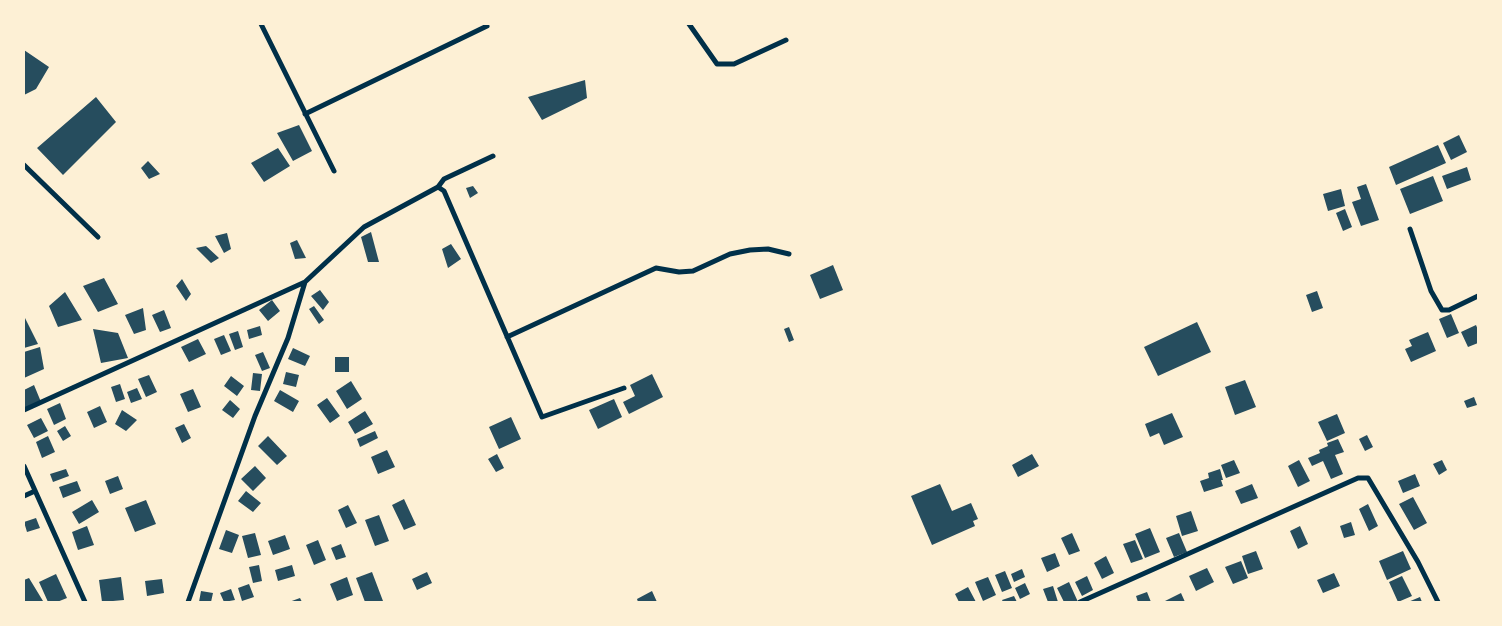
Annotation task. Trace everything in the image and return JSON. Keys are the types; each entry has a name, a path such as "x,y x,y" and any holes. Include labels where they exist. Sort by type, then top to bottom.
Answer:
{"street":[{"path":"261,24 334,171"},
{"path":"689,24 717,64 734,64 786,40"},
{"path":"305,114 488,25"},
{"path":"24,410 305,282 364,227 438,187 444,179 493,156"},
{"path":"24,165 98,237"},
{"path":"438,187 444,192 542,417 624,388"},
{"path":"1410,229 1431,291 1442,310 1449,310 1478,296"},
{"path":"507,337 656,268 679,272 693,271 730,254 750,250 768,249 790,254"},
{"path":"188,602 255,416 288,338 305,282"},
{"path":"24,466 85,602"},
{"path":"1080,602 1358,478 1368,478 1418,562 1438,602"},
{"path":"24,496 35,491"}],"building":[{"path":"24,50 49,67 36,89 24,95"},
{"path":"585,80 587,98 542,120 528,97"},
{"path":"96,97 116,122 63,175 37,148"},
{"path":"299,125 312,151 293,161 277,133"},
{"path":"1459,135 1467,152 1451,160 1443,143"},
{"path":"1438,145 1446,163 1396,185 1389,167"},
{"path":"278,148 290,166 264,182 251,163"},
{"path":"148,161 160,174 149,179 141,168"},
{"path":"1467,167 1471,180 1447,189 1442,176"},
{"path":"1433,176 1443,201 1410,214 1400,189"},
{"path":"1366,184 1379,220 1361,226 1352,202 1361,199 1357,187"},
{"path":"473,186 478,193 470,198 466,188"},
{"path":"1341,189 1345,206 1328,211 1323,194"},
{"path":"1345,209 1352,227 1343,231 1336,213"},
{"path":"371,232 379,262 368,262 361,237"},
{"path":"227,233 231,249 224,253 215,236"},
{"path":"297,240 306,258 295,259 290,243"},
{"path":"451,244 461,259 448,268 442,249"},
{"path":"206,246 219,258 211,263 196,248"},
{"path":"833,265 843,290 820,299 810,275"},
{"path":"104,278 118,304 98,312 83,286"},
{"path":"182,279 191,294 186,301 176,286"},
{"path":"320,290 329,302 323,310 311,296"},
{"path":"1317,291 1323,308 1312,312 1306,295"},
{"path":"65,292 82,320 58,327 49,306"},
{"path":"272,300 280,311 268,321 259,310"},
{"path":"314,306 324,320 319,324 309,309"},
{"path":"143,308 146,330 134,334 125,315"},
{"path":"164,310 171,328 160,332 152,315"},
{"path":"1451,314 1459,333 1447,338 1439,319"},
{"path":"24,318 38,344 24,348"},
{"path":"1197,322 1211,352 1158,376 1144,347"},
{"path":"1476,325 1478,343 1468,347 1461,332"},
{"path":"260,326 262,335 249,339 247,330"},
{"path":"789,327 794,340 789,342 784,329"},
{"path":"93,329 118,333 128,358 101,363"},
{"path":"238,331 243,347 235,350 229,334"},
{"path":"1428,332 1436,351 1411,362 1405,349 1412,346 1409,340"},
{"path":"224,335 231,351 221,355 214,339"},
{"path":"198,339 206,354 189,362 181,347"},
{"path":"40,347 44,369 24,378 24,352"},
{"path":"293,348 310,356 305,366 288,359"},
{"path":"263,352 270,368 262,371 255,355"},
{"path":"335,357 349,357 349,372 335,372"},
{"path":"286,372 299,375 296,387 283,384"},
{"path":"253,373 262,374 260,391 251,390"},
{"path":"652,374 663,397 629,414 623,402 635,396 630,385"},
{"path":"149,375 157,392 146,397 138,379"},
{"path":"231,376 244,386 237,396 224,386"},
{"path":"1245,380 1256,407 1235,415 1225,387"},
{"path":"351,381 362,399 347,409 336,391"},
{"path":"120,384 125,399 116,402 111,387"},
{"path":"34,385 41,402 24,409 24,390"},
{"path":"137,388 142,399 131,403 127,392"},
{"path":"193,389 201,407 188,412 180,394"},
{"path":"280,390 299,401 293,412 274,401"},
{"path":"1474,397 1477,405 1467,408 1464,401"},
{"path":"327,398 340,416 330,423 317,405"},
{"path":"614,399 622,417 598,429 589,410"},
{"path":"230,400 240,409 233,418 222,410"},
{"path":"60,403 66,419 54,425 47,409"},
{"path":"100,406 107,422 94,428 87,412"},
{"path":"122,410 137,420 126,431 115,424"},
{"path":"365,411 373,424 355,434 348,422"},
{"path":"1172,413 1183,437 1164,445 1159,433 1150,437 1145,424"},
{"path":"1337,414 1345,433 1327,441 1318,422"},
{"path":"511,417 521,439 499,449 489,427"},
{"path":"41,418 48,431 34,438 27,425"},
{"path":"184,424 191,438 182,443 175,428"},
{"path":"65,426 71,436 63,441 57,431"},
{"path":"375,431 378,438 360,447 357,439"},
{"path":"1367,435 1373,447 1365,451 1359,439"},
{"path":"48,436 55,452 42,458 36,442"},
{"path":"268,436 287,456 277,465 258,446"},
{"path":"1338,439 1344,452 1335,455 1343,474 1331,479 1323,461 1312,466 1308,458 1320,453 1319,450 1328,446 1327,443"},
{"path":"387,450 395,467 378,474 371,457"},
{"path":"497,454 504,468 496,472 488,459"},
{"path":"1032,454 1039,466 1018,477 1012,465"},
{"path":"1234,460 1240,473 1226,478 1221,465"},
{"path":"1299,460 1310,481 1298,487 1288,466"},
{"path":"1442,460 1447,470 1439,475 1433,464"},
{"path":"255,466 266,478 253,491 241,479"},
{"path":"66,469 69,476 53,482 50,474"},
{"path":"1220,469 1223,486 1204,492 1200,481 1209,478 1208,473"},
{"path":"1415,474 1420,486 1403,493 1398,481"},
{"path":"118,476 123,489 110,494 105,481"},
{"path":"77,481 81,491 63,498 59,487"},
{"path":"940,484 952,511 971,503 978,519 973,521 975,526 932,545 911,496"},
{"path":"1252,484 1258,498 1241,504 1235,491"},
{"path":"246,491 261,503 253,512 238,501"},
{"path":"1413,497 1427,523 1414,530 1399,504"},
{"path":"404,499 416,525 404,530 392,505"},
{"path":"92,500 99,512 79,524 72,512"},
{"path":"146,500 156,524 135,532 125,508"},
{"path":"1368,504 1378,526 1369,531 1359,509"},
{"path":"348,505 357,523 346,528 338,510"},
{"path":"1191,511 1198,531 1182,536 1176,516"},
{"path":"379,515 389,541 375,546 365,520"},
{"path":"36,518 40,528 27,532 24,522"},
{"path":"1351,522 1355,535 1344,538 1340,526"},
{"path":"87,526 94,545 78,550 72,532"},
{"path":"1300,526 1308,544 1298,549 1290,531"},
{"path":"1150,528 1160,552 1145,558 1135,534"},
{"path":"226,530 239,535 232,553 219,549"},
{"path":"255,533 261,555 248,558 242,536"},
{"path":"1072,533 1080,551 1069,555 1061,538"},
{"path":"1179,533 1187,552 1174,557 1166,538"},
{"path":"285,535 290,549 273,555 268,541"},
{"path":"318,540 326,560 314,565 306,545"},
{"path":"1135,540 1143,559 1131,563 1123,544"},
{"path":"341,544 346,557 336,560 331,548"},
{"path":"1256,551 1263,569 1248,574 1242,556"},
{"path":"1403,551 1411,569 1387,580 1379,561"},
{"path":"1055,553 1060,566 1047,572 1041,558"},
{"path":"1106,556 1114,573 1102,579 1094,563"},
{"path":"1241,561 1248,578 1233,584 1225,567"},
{"path":"259,565 262,581 253,583 249,567"},
{"path":"292,565 295,576 278,581 275,570"},
{"path":"1207,568 1214,582 1196,591 1189,576"},
{"path":"1022,569 1025,577 1014,582 1011,574"},
{"path":"1005,571 1012,588 1002,592 995,575"},
{"path":"372,572 383,601 365,602 356,578"},
{"path":"427,572 432,583 417,590 412,579"},
{"path":"1334,573 1340,586 1323,593 1317,580"},
{"path":"56,574 67,598 57,602 48,602 39,582"},
{"path":"1087,576 1093,590 1082,596 1075,582"},
{"path":"1402,576 1412,596 1398,602 1389,582"},
{"path":"121,577 124,600 102,602 99,580"},
{"path":"347,577 353,595 337,601 330,584"},
{"path":"988,577 996,595 983,601 975,582"},
{"path":"29,578 43,601 24,602 24,580"},
{"path":"162,579 164,593 147,596 145,581"},
{"path":"1069,582 1078,602 1064,602 1057,588"},
{"path":"1025,583 1030,594 1020,599 1015,588"},
{"path":"249,584 254,597 242,601 238,588"},
{"path":"1053,586 1058,602 1048,602 1043,589"},
{"path":"968,587 976,602 959,602 955,594"},
{"path":"231,589 235,600 224,602 220,593"},
{"path":"201,591 213,593 211,602 199,602"},
{"path":"652,591 657,602 638,602 637,599"},
{"path":"1147,592 1151,602 1138,602 1136,596"},
{"path":"1181,593 1185,602 1165,601"},
{"path":"1014,596 1017,602 1003,602 1002,600"},
{"path":"1420,597 1422,602 1408,602"},
{"path":"300,598 302,602 289,602"}]}
